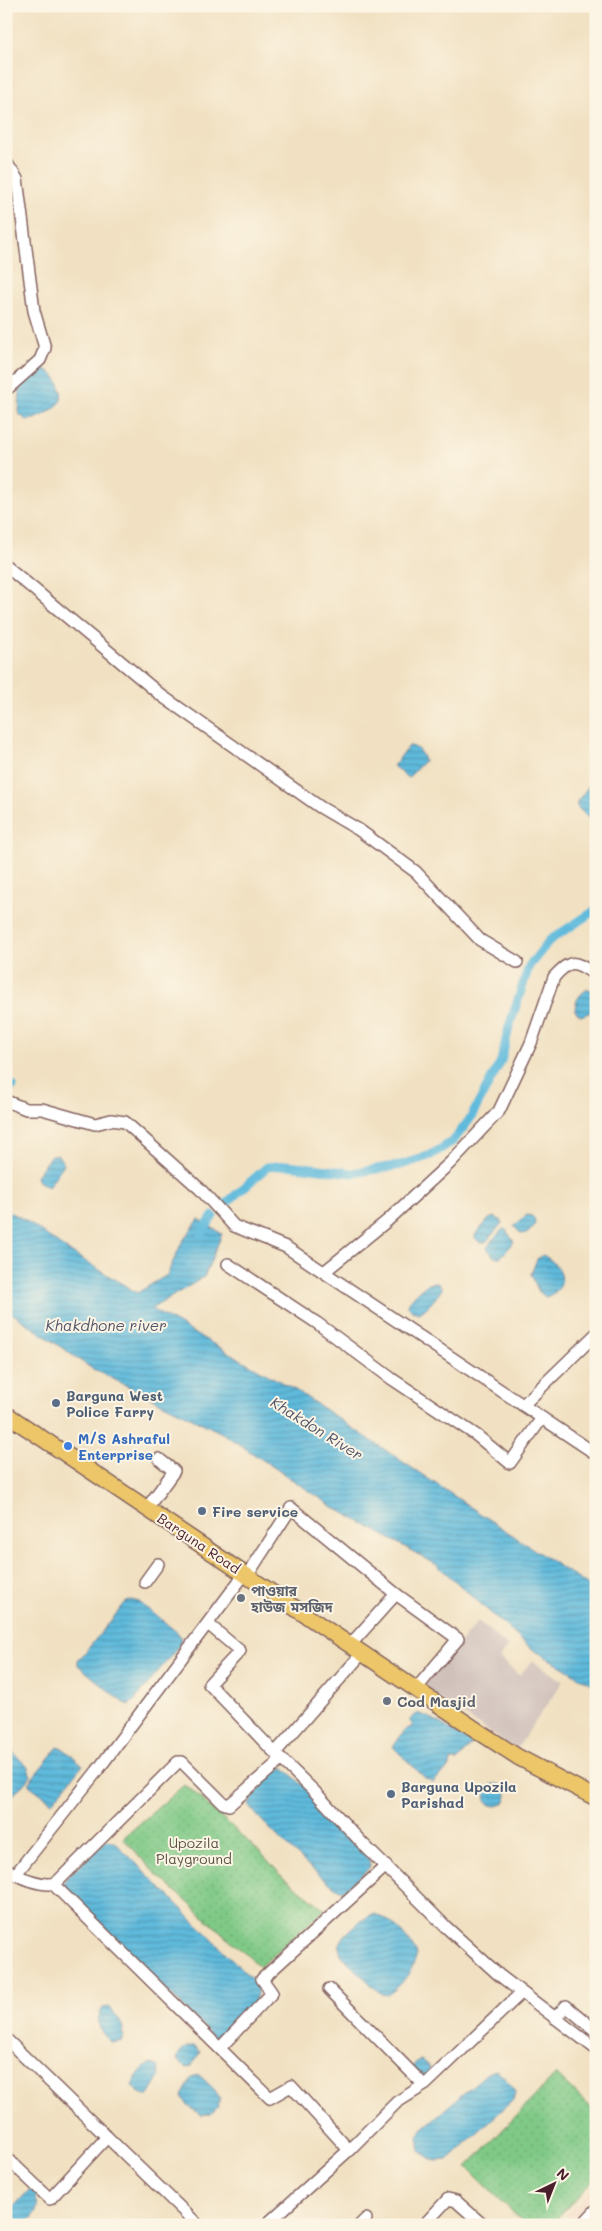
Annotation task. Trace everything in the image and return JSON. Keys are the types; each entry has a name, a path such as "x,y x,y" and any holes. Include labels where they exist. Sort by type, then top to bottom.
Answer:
{"main road":[{"name":"Barguna Road","path":"6,1414 147,1508 243,1578"},
{"name":"Barguna Road","path":"6,1425 354,1651 527,1770 596,1807"},
{"name":"Barguna Road","path":"354,1651 416,1689 518,1757 596,1798"}],"street":[{"path":"6,162 17,179 34,311 45,348 40,360 6,390"},
{"path":"6,566 162,696 320,807 359,830 416,872 480,940 517,962"},
{"path":"324,1272 387,1221 450,1164 499,1110 506,1101 531,1043 554,977 568,964 576,963 596,975"},
{"path":"6,1101 26,1109 42,1109 95,1124 111,1120 125,1122 200,1189 234,1226 286,1246 596,1454"},
{"path":"228,1264 316,1323 392,1379 476,1435 510,1464 542,1418"},
{"path":"523,1405 596,1334"},
{"path":"147,1508 174,1471 159,1459"},
{"path":"349,2150 291,2086 270,2098 53,1884 43,1883 10,1872 97,1771 243,1578 291,1508 396,1594 458,1639 416,1689"},
{"path":"145,1582 158,1564"},
{"path":"53,1884 178,1762 182,1762 223,1803 229,1805 278,1756 396,1594"},
{"path":"208,1624 240,1651 209,1684 446,1927 521,1993 596,2049"},
{"path":"220,2048 272,1993 262,1979 386,1866"},
{"path":"329,1989 424,2085"},
{"path":"266,2225 349,2150 396,2102 424,2085 521,1993"},
{"path":"555,2018 566,2006 596,2031"},
{"path":"6,2039 198,2225"},
{"path":"6,2166 10,2161 50,2199 107,2137"},
{"path":"424,2225 448,2199 456,2201 482,2225"},
{"path":"582,2225 596,2210"}],"shaded area":[{"path":"478,1621 508,1647 499,1658 519,1675 533,1661 563,1681 516,1750 422,1687"},
{"path":"596,2186 596,2203 574,2224 566,2215"}],"green space":[{"name":"Upozila Playground","path":"184,1785 263,1855 282,1876 325,1909 260,1967 155,1873 123,1838"},
{"path":"556,2074 596,2112 596,2178 550,2225 526,2225 467,2167"}],"water":[{"path":"40,368 45,369 57,380 61,392 60,402 50,411 37,418 28,420 19,414 20,385"},
{"path":"409,746 419,750 424,761 408,778 393,766"},
{"path":"596,776 596,822 594,823 577,807 577,802"},
{"path":"588,989 596,992 596,1010 581,1016 575,1011 576,1004 582,993"},
{"path":"51,1155 58,1155 64,1164 48,1187 37,1180 36,1176"},
{"name":"Khakdhone river","path":"6,1210 25,1220 67,1250 137,1293 167,1275 182,1242 199,1219 222,1234 204,1277 151,1309 297,1391 596,1591 596,1687 529,1647 437,1565 335,1508 222,1433 91,1368 6,1309"},
{"path":"527,1215 532,1216 535,1220 534,1226 528,1233 521,1234 514,1226"},
{"path":"494,1217 501,1220 502,1223 486,1242 480,1243 475,1238 475,1235 489,1219"},
{"path":"503,1229 506,1230 514,1242 501,1257 494,1257 487,1248"},
{"path":"543,1255 555,1264 561,1276 559,1288 546,1297 539,1292 531,1274 537,1259"},
{"path":"435,1282 442,1289 426,1308 419,1313 412,1311 407,1305 409,1302 423,1288"},
{"path":"131,1600 139,1602 178,1633 181,1638 179,1646 134,1701 128,1705 78,1665 78,1661 125,1603"},
{"path":"417,1713 431,1718 471,1742 471,1745 457,1761 451,1760 450,1767 433,1782 425,1778 393,1747 405,1730 413,1726 410,1721"},
{"path":"6,1746 27,1766 31,1776 6,1803"},
{"path":"58,1747 64,1749 83,1765 52,1802 29,1785 29,1782"},
{"path":"284,1768 305,1787 369,1859 370,1867 343,1891 324,1879 294,1852 264,1823 248,1804 274,1772"},
{"path":"496,1784 504,1787 507,1795 504,1803 496,1806 488,1803 485,1795 488,1787"},
{"path":"107,1840 116,1843 256,1983 256,1998 238,2023 219,2043 62,1885 67,1877"},
{"path":"371,1914 384,1918 398,1929 410,1942 417,1954 416,1960 406,1978 387,1995 381,1994 343,1957 340,1951 340,1944 343,1938"},
{"path":"108,2007 121,2022 124,2032 122,2041 113,2043 100,2028 100,2013 103,2008"},
{"path":"195,2046 200,2052 192,2066 187,2067 177,2060 182,2050"},
{"path":"421,2060 430,2067 425,2081 410,2071 416,2062"},
{"path":"152,2064 158,2067 160,2076 149,2095 141,2094 132,2086 140,2072"},
{"path":"496,2070 503,2075 515,2092 513,2100 447,2160 435,2161 420,2151 418,2137 422,2129 487,2073"},
{"path":"199,2075 214,2089 220,2098 218,2107 211,2114 201,2115 188,2106 182,2096 192,2078"},
{"path":"31,2188 38,2195 35,2198 38,2206 36,2213 25,2225 14,2225 6,2215"}],"waterway":[{"path":"222,1207 267,1167 288,1165 352,1173 401,1165 431,1155 453,1141 470,1119 501,1061 509,1027 529,966 550,940 596,910"},
{"path":"6,1083 13,1086"},
{"path":"202,1233 213,1216"}],"place":[{"name":"Barguna West Police Farry","path":"56,1403"},
{"name":"M/S Ashraful Enterprise","path":"68,1446"},
{"name":"Fire service","path":"202,1511"},
{"name":"পাওয়ার হাউজ মসজিদ","path":"241,1598"},
{"name":"Cod Masjid","path":"387,1701"},
{"name":"Barguna Upozila Parishad","path":"391,1794"}],"water label":[{"name":"Khakdon River","path":"317,1428"}]}
